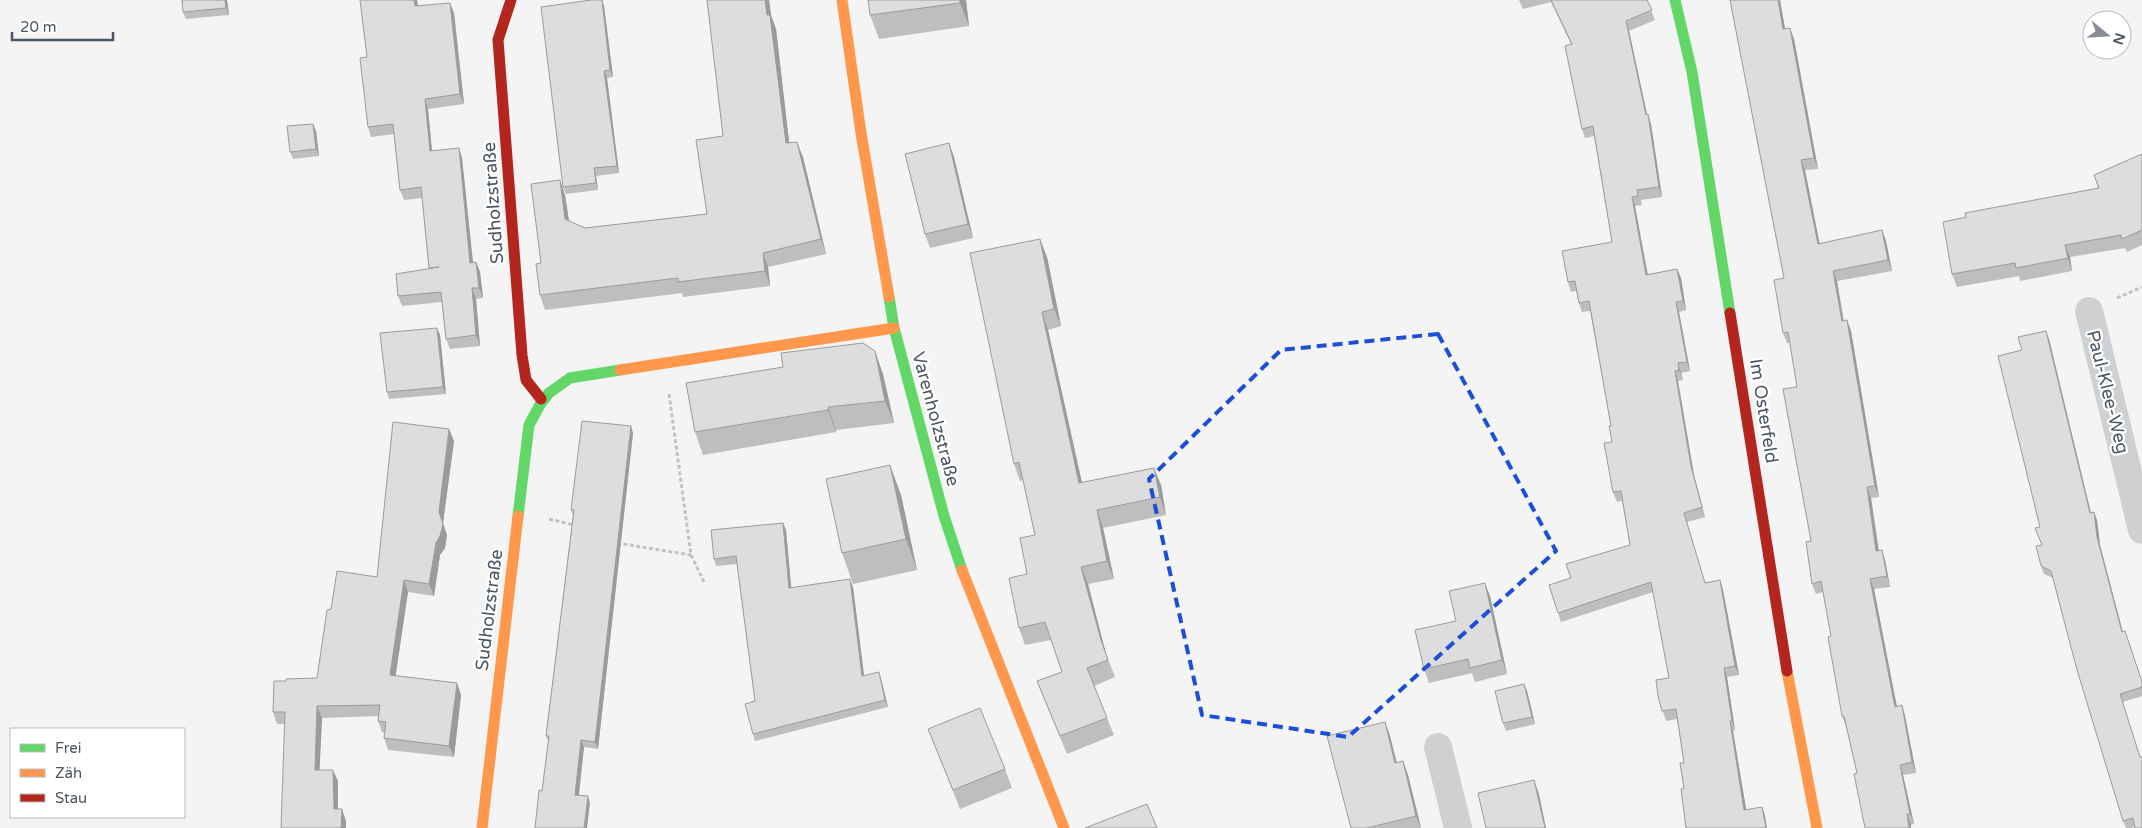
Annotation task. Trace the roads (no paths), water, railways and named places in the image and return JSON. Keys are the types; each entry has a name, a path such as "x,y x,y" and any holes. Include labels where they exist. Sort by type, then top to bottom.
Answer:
{"street":[{"name":"Sudholzstraße","path":"511,0 498,40 522,355 526,380 542,400"},
{"name":"Varenholzstraße","path":"842,0 861,133 894,328 946,524 965,578 1064,828"},
{"name":"Im Osterfeld","path":"1675,0 1692,72 1792,704 1817,828"},
{"name":"Paul-Klee-Weg","path":"2089,311 2142,530"},
{"name":"Sudholzstraße","path":"482,828 528,425 542,400 570,378 894,328"},
{"path":"1438,747 1458,828"}]}
